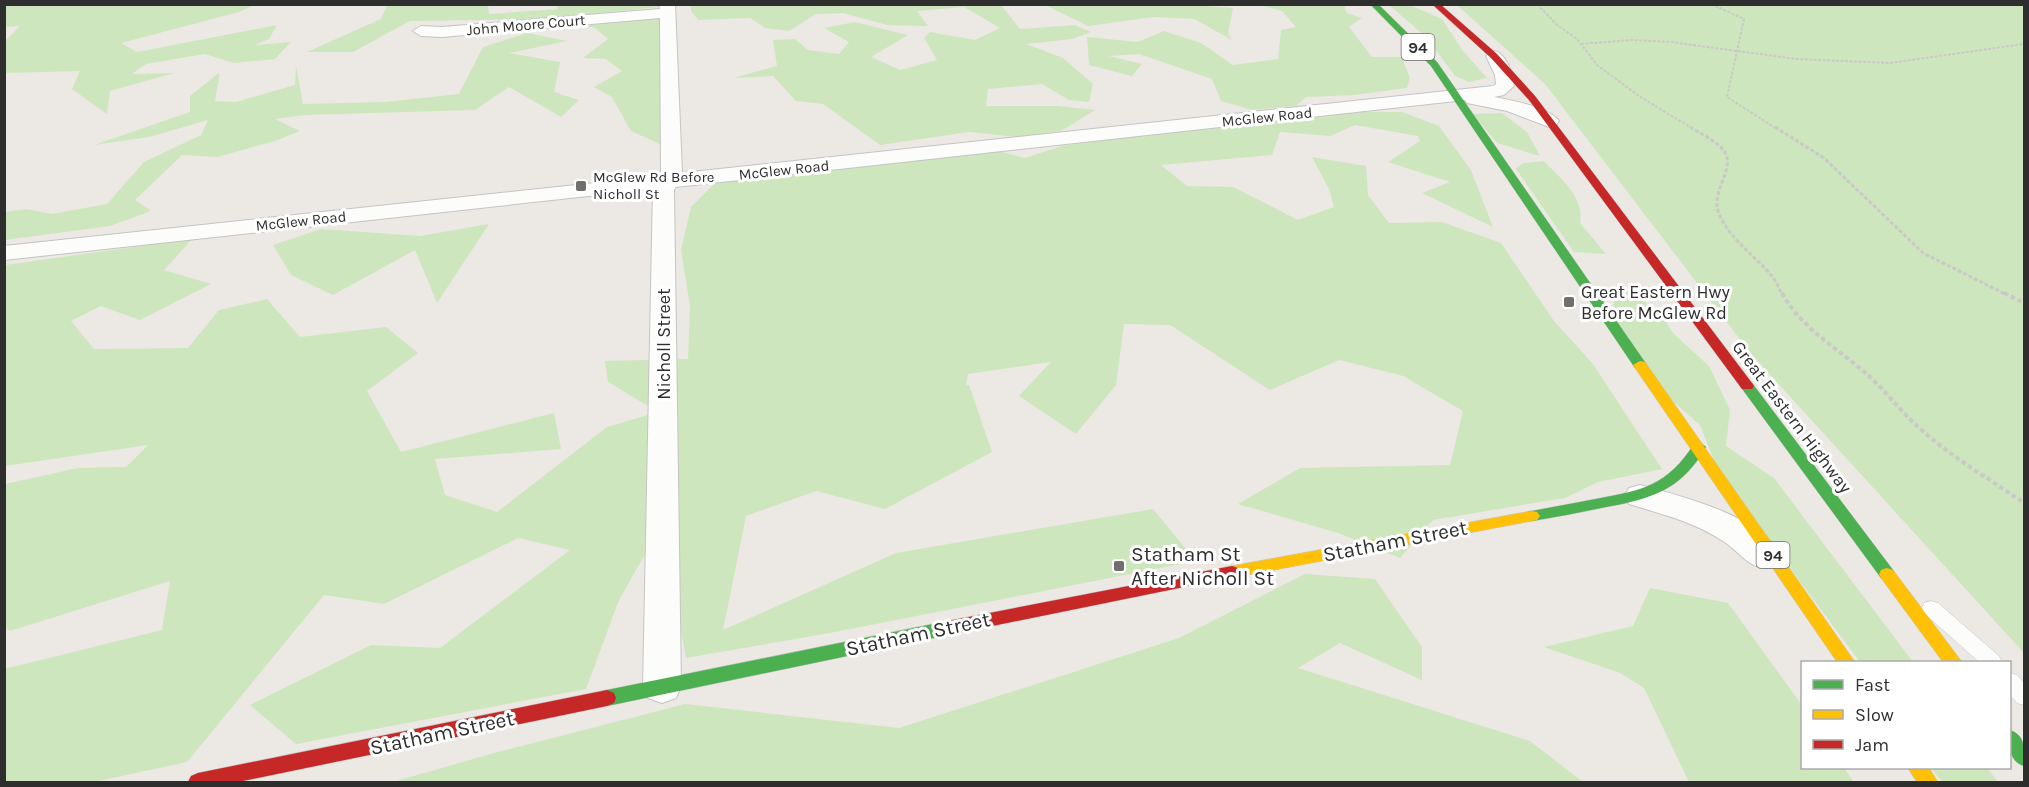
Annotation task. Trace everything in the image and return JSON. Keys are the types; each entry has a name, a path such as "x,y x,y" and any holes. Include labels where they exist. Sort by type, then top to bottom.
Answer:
{"main road":[{"name":"94","path":"1373,4 1434,64 1514,184 1699,447 1845,661"},
{"name":"Great Eastern Highway","path":"1436,4 1494,56 1532,98 1952,661"},
{"name":"Statham Street","path":"198,783 1139,589 1640,496 1670,483 1689,468 1699,447"},
{"path":"2011,739 2025,758"},
{"path":"1919,769 1928,783"}],"street":[{"name":"John Moore Court","path":"421,31 442,32 666,9"},
{"name":"Nicholl Street","path":"662,687 663,190 672,175 666,9"},
{"name":"McGlew Road","path":"4,253 1498,91 1505,86 1504,75 1494,56"},
{"name":"McGlew Road","path":"1456,96 1515,106 1549,121"},
{"name":"Statham Street","path":"1640,496 1708,518 1737,534 1784,572"}],"lane":[{"path":"1873,556 1990,661"},
{"path":"2011,682 2025,697"}],"path":[{"path":"1537,4 1557,25 1581,44 1597,65 1639,96 1724,150 1728,160 1727,167 1715,203 1719,215 1728,231 1772,276 1790,308 1820,337 1871,378 1917,426 1960,460 2025,503"},
{"path":"1711,4 1744,19 1727,97 1824,158 1923,253 2025,303"},
{"path":"1581,44 1641,41 1796,59 1890,63 2025,44"}],"green space":[{"path":"556,4 657,4 660,7 539,19 410,21 353,52 307,52 381,19 387,5 488,5 489,14 558,9"},
{"path":"691,4 1001,5 1020,29 1075,25 1091,32 1072,39 1026,44 1063,58 1093,84 1089,102 1069,100 1042,84 988,89 986,106 1059,106 1095,110 1061,131 1017,137 969,132 880,145 823,104 796,101 773,76 733,78 777,66 773,40 795,39 808,50 839,54 849,42 824,28 855,22 908,35 871,57 900,70 937,60 924,38 930,32 975,40 1000,28 964,7 917,11 928,26 887,25 843,13 816,14 789,31 765,28 750,18 698,20 691,11"},
{"path":"254,5 239,12 121,43 137,52 277,25 269,39 255,45 291,42 275,59 234,63 205,54 146,64 132,74 174,73 110,91 107,114 72,89 80,71 5,73 5,41 20,26 5,27 5,6"},
{"path":"1045,5 1192,5 1233,8 1228,33 1232,40 1194,19 1153,17 1088,26"},
{"path":"1259,5 1344,5 1347,13 1362,18 1349,27 1372,57 1402,57 1410,78 1407,88 1354,95 1306,97 1296,106 1252,110 1221,101 1212,79 1139,54 1109,56 1142,64 1132,76 1089,65 1087,37 1138,42 1164,31 1201,43 1233,65 1278,59 1281,30 1296,27 1282,11"},
{"path":"1389,5 1410,5 1442,19 1463,51 1487,78 1469,82 1455,76 1426,37"},
{"path":"1457,5 2024,5 2024,653 1752,355 1545,84"},
{"path":"617,14 677,19 677,43 669,74 675,151 631,131 612,97 594,87 622,71 606,59 583,58 608,39 594,27 568,27 574,20"},
{"path":"527,33 567,41 509,53 560,62 554,92 579,100 561,117 509,87 475,110 305,115 275,119 300,131 275,141 217,157 182,155 135,200 151,211 110,226 5,240 5,212 26,209 52,214 107,204 144,162 201,135 208,120 149,137 94,145 190,112 190,96 220,72 215,101 236,102 295,85 296,66 303,104 385,102 459,94 483,47"},
{"path":"1331,112 1402,112 1439,126 1471,170 1493,227 1422,193 1450,182 1388,162 1420,141 1418,136 1355,125 1330,136 1280,132 1272,155 1161,165 1187,186 1233,187 1298,220 1334,207 1329,189 1312,157 1366,166 1368,195 1389,223 1442,222 1501,243 1554,321 1593,364 1662,469 1598,482 1565,498 1433,520 1400,558 1338,533 1238,504 1300,468 1450,465 1463,411 1403,376 1339,360 1270,390 1170,325 1124,324 1116,385 1076,434 1019,396 1051,362 968,374 966,385 969,385 992,452 885,509 816,491 746,516 723,630 896,553 1153,509 1196,561 830,633 686,658 669,565 675,502 619,600 586,689 296,744 250,705 371,645 440,648 570,550 518,538 384,604 324,595 187,762 94,782 5,782 4,669 162,630 170,581 10,631 5,627 5,484 78,468 126,467 148,445 5,466 5,265 192,239 164,270 211,284 140,320 101,306 71,321 94,349 188,348 219,310 267,299 300,337 386,327 418,353 367,391 401,452 554,413 561,449 435,459 445,495 497,512 607,427 658,412 608,382 605,361 688,359 690,306 681,250 691,207 716,182 991,149 1025,158 1062,146 1181,128"},
{"path":"1502,113 1527,132 1540,156 1497,143 1473,114"},
{"path":"1544,161 1575,196 1581,214 1580,223 1606,254 1574,252 1516,169 1523,163"},
{"path":"489,224 437,303 415,250 333,295 291,275 273,245 321,229 420,236"},
{"path":"1625,288 1661,314 1673,333 1709,366 1730,410 1726,446 1774,478 1912,661 1859,661 1719,473 1700,425 1639,372 1613,313 1614,301"},
{"path":"1305,574 1375,579 1422,647 1422,680 1340,643 1298,668 1530,741 1583,782 393,782 494,753 685,704 899,728 1179,638"},
{"path":"1650,588 1728,603 1801,704 1801,769 1845,769 1854,782 1689,782 1644,688 1620,673 1544,647 1633,626"},
{"path":"1932,769 1988,769 1998,782 1942,782"}],"traffic: fast":[{"path":"1373,4 1434,64 1640,365"},
{"path":"1747,386 1887,574"},
{"path":"1532,516 1640,496 1674,477 1688,464 1699,447"},
{"path":"607,698 953,627"},
{"path":"2011,739 2024,758"}],"traffic: slow":[{"path":"1640,365 1845,661"},
{"path":"1232,572 1532,516"},
{"path":"1887,574 1952,661"},
{"path":"1919,769 1928,782"}],"traffic: jam":[{"path":"1435,4 1494,56 1532,98 1747,386"},
{"path":"953,627 1232,572"},
{"path":"198,782 607,698"}],"place":[{"name":"McGlew Rd Before Nicholl St","path":"581,186"},
{"name":"Great Eastern Hwy Before McGlew Rd","path":"1569,302"},
{"name":"Statham St After Nicholl St","path":"1119,566"}]}
